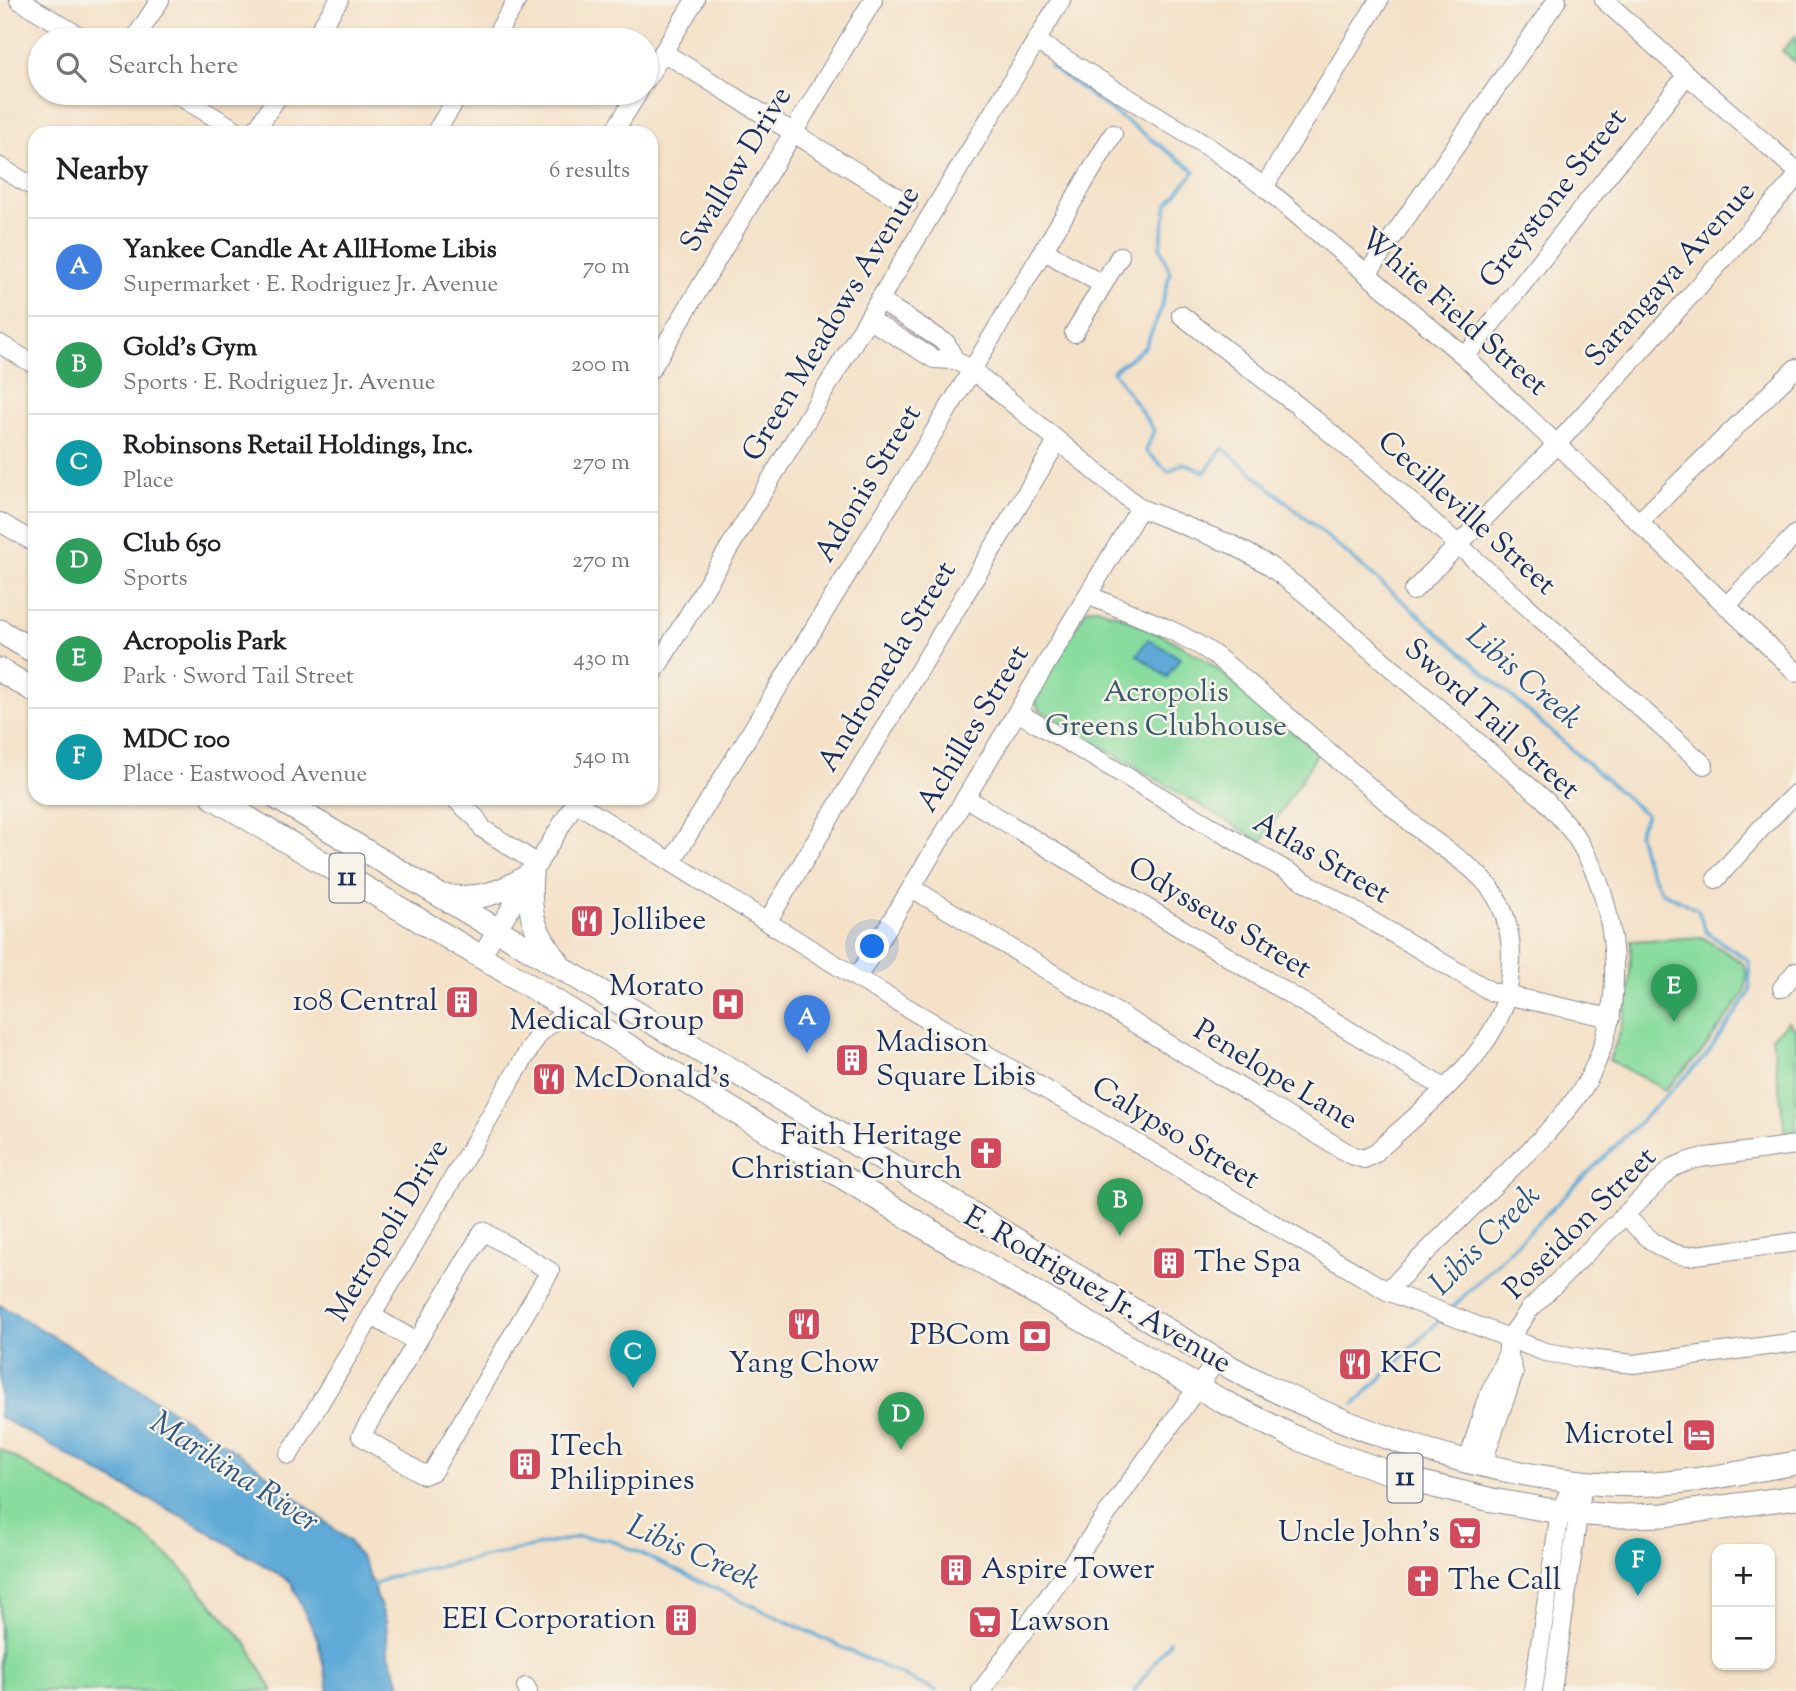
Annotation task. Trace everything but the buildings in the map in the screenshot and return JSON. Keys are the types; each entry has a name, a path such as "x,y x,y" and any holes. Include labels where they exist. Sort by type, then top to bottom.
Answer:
{"main road":[{"path":"0,631 28,648"},
{"path":"0,670 28,687"},
{"name":"E. Rodriguez Jr. Avenue","path":"226,805 540,992 960,1249 1256,1420 1314,1445 1414,1481 1566,1518 1664,1515 1796,1497"},
{"name":"E. Rodriguez Jr. Avenue","path":"289,805 1217,1360 1341,1421 1406,1445 1464,1461 1578,1482 1653,1484 1796,1463"},
{"path":"440,896 469,898 498,893 515,885 537,864"},
{"path":"537,864 531,908 534,925 541,940 566,972"}],"street":[{"path":"19,0 66,28"},
{"path":"142,28 159,0"},
{"path":"321,28 339,0"},
{"path":"500,28 517,0"},
{"path":"658,60 695,0"},
{"name":"Swallow Drive","path":"658,357 873,0"},
{"name":"Green Meadows Avenue","path":"658,665 1060,0"},
{"path":"1264,187 1379,0"},
{"path":"1367,274 1557,0"},
{"path":"1604,0 1796,170"},
{"name":"White Field Street","path":"1036,41 1213,150 1264,187 1465,357 1796,672"},
{"path":"663,52 908,204"},
{"name":"Greystone Street","path":"1465,357 1687,75"},
{"path":"194,105 230,126"},
{"path":"259,126 272,105"},
{"path":"439,126 452,105"},
{"path":"617,126 630,105"},
{"name":"Adonis Street","path":"672,861 972,370 1112,134"},
{"path":"0,167 28,184"},
{"name":"Sarangaya Avenue","path":"1413,591 1557,444 1796,178"},
{"path":"1042,250 1103,285"},
{"path":"1074,333 1120,256"},
{"name":"Sword Tail Street","path":"879,300 946,343 955,360"},
{"name":"Cecilleville Street","path":"1181,315 1308,414 1460,545 1704,765"},
{"name":"Sword Tail Street","path":"868,318 934,359 955,360 972,370 1140,508 1233,545 1267,564 1545,800 1576,837 1597,880 1611,929 1615,972 1611,1018 1601,1049 1588,1079 1543,1137 1387,1292"},
{"path":"0,344 28,361"},
{"path":"1639,522 1796,368"},
{"name":"Andromeda Street","path":"766,922 1057,442"},
{"name":"Achilles Street","path":"857,978 1140,508"},
{"path":"0,522 28,539"},
{"path":"1727,605 1796,534"},
{"name":"Penelope Lane","path":"912,888 1352,1155 1364,1158 1374,1154 1444,1088 1489,1040 1507,995 1511,956 1509,933 1500,905 1486,883 1467,864 1417,828 1321,743 1212,653 1087,595"},
{"name":"Atlas Street","path":"1017,712 1492,992 1611,1018"},
{"path":"1716,879 1796,793"},
{"name":"Odysseus Street","path":"966,798 1444,1088"},
{"path":"462,805 483,829 537,864"},
{"path":"480,958 573,805"},
{"name":"Calypso Street","path":"584,805 857,978 1387,1292 1446,1313 1508,1346 1634,1364 1796,1342"},
{"path":"1782,988 1796,971"},
{"name":"Metropoli Drive","path":"538,1035 543,1007 540,992"},
{"name":"Metropoli Drive","path":"289,1455 538,1035 551,1022 561,1017 577,1015"},
{"name":"Poseidon Street","path":"1464,1461 1473,1448 1485,1404 1508,1346 1529,1310 1672,1168 1686,1161 1796,1145"},
{"path":"1625,1214 1659,1247 1678,1256 1796,1242"},
{"path":"482,1224 558,1270 433,1471 424,1475 354,1438 417,1342 482,1224"},
{"path":"372,1316 417,1342"},
{"path":"1489,1467 1487,1450 1514,1373 1508,1346"},
{"path":"981,1691 1217,1360"},
{"path":"1533,1691 1566,1518 1578,1482"},
{"path":"1552,1691 1561,1631 1566,1518"},
{"path":"1543,1629 1561,1631"}],"green space":[{"path":"1796,36 1796,63 1782,51"},
{"name":"Acropolis Greens Clubhouse","path":"1091,608 1120,616 1166,637 1206,660 1318,753 1262,842 1040,710 1034,700 1086,610"},
{"path":"1702,937 1743,963 1747,974 1745,992 1702,1052 1665,1090 1609,1060 1627,1002 1631,941"},
{"path":"1788,1022 1796,1030 1796,1136 1786,1138 1772,1037"},
{"path":"0,1449 143,1534 178,1565 247,1644 273,1691 0,1691"}],"water":[{"path":"1148,639 1180,658 1167,677 1137,655"},
{"name":"Marikina River","path":"0,1305 100,1364 250,1461 349,1541 365,1565 386,1621 388,1652 403,1691 329,1691 318,1640 291,1582 191,1521 0,1417"}],"waterway":[{"name":"Libis Creek","path":"1050,66 1195,171 1167,205 1160,246 1170,273 1160,312 1145,347 1113,371 1154,430 1146,451 1169,472 1183,463 1205,472 1223,448 1413,610 1646,815 1638,833 1646,863 1661,891 1698,910 1706,932 1749,961 1750,992 1706,1056 1452,1308"},
{"name":"Libis Creek","path":"1354,1404 1441,1319"},
{"name":"Libis Creek","path":"370,1587 389,1577 579,1537 609,1539 936,1691"},
{"name":"Libis Creek","path":"1134,1691 1170,1641"}],"place":[{"name":"Jollibee","path":"587,921"},
{"name":"108 Central","path":"462,1002"},
{"name":"Morato Medical Group","path":"728,1004"},
{"name":"Acropolis Park","path":"1674,1022"},
{"name":"Yankee Candle At AllHome Libis","path":"807,1053"},
{"name":"Madison Square Libis","path":"852,1060"},
{"name":"McDonald's","path":"549,1079"},
{"name":"Faith Heritage Christian Church","path":"986,1153"},
{"name":"Gold's Gym","path":"1120,1236"},
{"name":"The Spa","path":"1169,1263"},
{"name":"Yang Chow","path":"804,1324"},
{"name":"PBCom","path":"1035,1336"},
{"name":"KFC","path":"1355,1364"},
{"name":"Robinsons Retail Holdings, Inc.","path":"633,1388"},
{"name":"Microtel","path":"1699,1435"},
{"name":"Club 650","path":"901,1450"},
{"name":"ITech Philippines","path":"525,1464"},
{"name":"Uncle John's","path":"1465,1533"},
{"name":"Aspire Tower","path":"956,1570"},
{"name":"The Call","path":"1423,1581"},
{"name":"MDC 100","path":"1638,1596"},
{"name":"EEI Corporation","path":"681,1620"},
{"name":"Lawson","path":"985,1622"}]}
